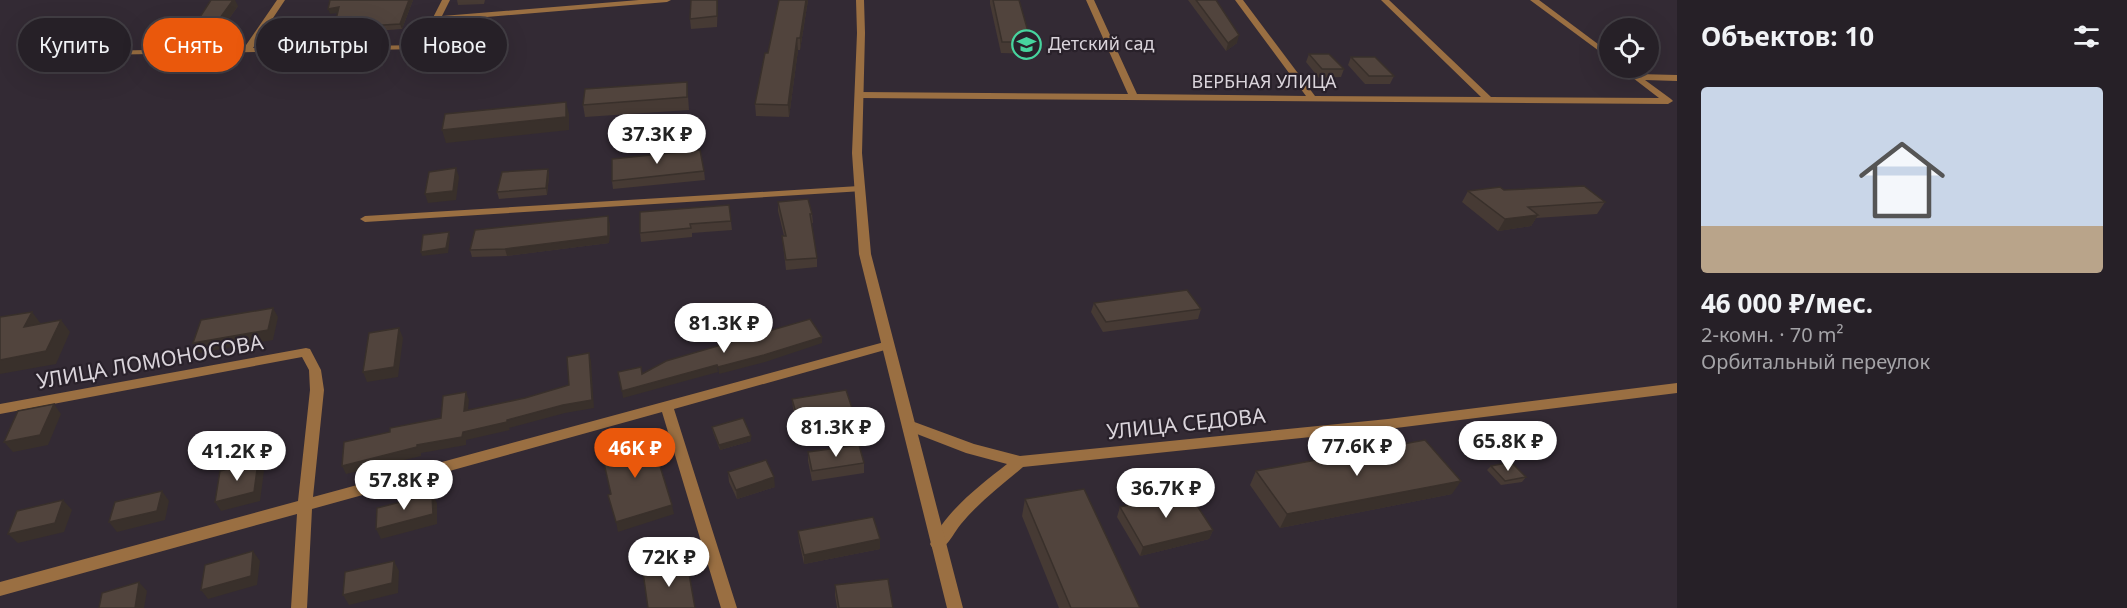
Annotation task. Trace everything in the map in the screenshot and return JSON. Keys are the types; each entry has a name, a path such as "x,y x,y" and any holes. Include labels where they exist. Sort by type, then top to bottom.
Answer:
{"street":[{"path":"246,50 281,0"},
{"path":"437,18 446,0"},
{"path":"446,18 613,2 667,0"},
{"path":"860,0 860,95 857,153 865,254 955,608"},
{"path":"1090,0 1134,98"},
{"path":"1239,0 1313,99"},
{"path":"1385,0 1489,100"},
{"path":"1534,0 1599,49"},
{"path":"131,52 401,47"},
{"name":"ВЕРБНАЯ УЛИЦА","path":"860,95 1668,101 1637,78"},
{"path":"1659,78 1677,78"},
{"path":"365,219 859,189"},
{"path":"0,589 888,345"},
{"name":"УЛИЦА ЛОМОНОСОВА","path":"0,408 306,352 315,370 317,390 305,507"},
{"name":"УЛИЦА СЕДОВА","path":"1020,462 1388,424 1677,388"},
{"path":"668,407 729,608"},
{"path":"909,425 971,449 1020,462"},
{"path":"938,544 947,529 974,500 1020,462"},
{"path":"299,608 305,507"}],"building":[{"path":"211,0 233,0 220,18 199,18"},
{"path":"330,0 409,0 400,24 389,25 389,18 336,18 339,7 328,9"},
{"path":"691,0 717,0 717,16 690,19"},
{"path":"779,0 806,0 800,38 797,38 788,105 755,104 765,53 768,53"},
{"path":"993,0 1019,0 1031,42 1002,42"},
{"path":"1196,0 1216,0 1239,35 1228,43"},
{"path":"1309,54 1329,54 1344,69 1322,69"},
{"path":"1351,57 1375,57 1394,76 1369,76"},
{"path":"687,82 687,97 583,105 585,89"},
{"path":"566,102 566,117 442,130 445,114"},
{"path":"700,150 704,171 612,181 612,159"},
{"path":"456,168 453,191 425,194 429,172"},
{"path":"548,169 546,188 497,192 502,172"},
{"path":"1584,186 1605,202 1528,207 1538,215 1505,219 1468,191 1500,187 1504,190"},
{"path":"808,199 817,258 786,260 782,236 786,236 778,202"},
{"path":"729,205 731,221 690,224 691,228 640,233 640,212"},
{"path":"608,216 608,236 505,249 470,250 475,230"},
{"path":"449,232 446,248 421,252 423,235"},
{"path":"1187,290 1201,309 1106,322 1094,303"},
{"path":"273,308 268,330 193,343 201,320"},
{"path":"32,312 24,327 61,320 46,351 0,360 0,317"},
{"path":"810,319 822,337 764,355 718,367 717,365 622,391 618,372 641,367 642,374 666,361"},
{"path":"399,328 394,367 363,372 369,333"},
{"path":"589,353 592,400 563,405 507,420 507,422 463,432 462,437 417,445 417,447 342,466 344,442 390,432 390,428 441,418 443,396 466,392 464,411 525,398 569,385 567,357"},
{"path":"846,390 852,408 797,417 792,399"},
{"path":"54,404 40,435 4,442 18,411"},
{"path":"743,418 751,436 719,445 712,427"},
{"path":"651,437 672,505 616,522 608,495 611,494 601,450"},
{"path":"1425,440 1461,481 1287,514 1256,471"},
{"path":"859,445 864,463 812,471 808,452"},
{"path":"766,460 774,477 736,490 728,472"},
{"path":"258,462 254,492 215,502 220,471"},
{"path":"1511,462 1526,477 1505,481 1491,466"},
{"path":"1084,489 1140,608 1071,608 1025,499"},
{"path":"162,491 157,511 109,522 115,502"},
{"path":"1188,492 1213,530 1143,547 1120,507"},
{"path":"432,494 433,514 376,529 377,508"},
{"path":"63,500 55,523 8,534 17,511"},
{"path":"873,517 880,539 804,555 798,531"},
{"path":"253,551 251,576 201,590 205,565"},
{"path":"394,561 392,583 343,595 345,572"},
{"path":"687,562 695,608 648,608 643,572"},
{"path":"888,579 893,608 839,608 835,585"},
{"path":"139,582 135,608 99,608 102,593"}],"place":[{"name":"Детский сад","path":"1027,44"}]}
